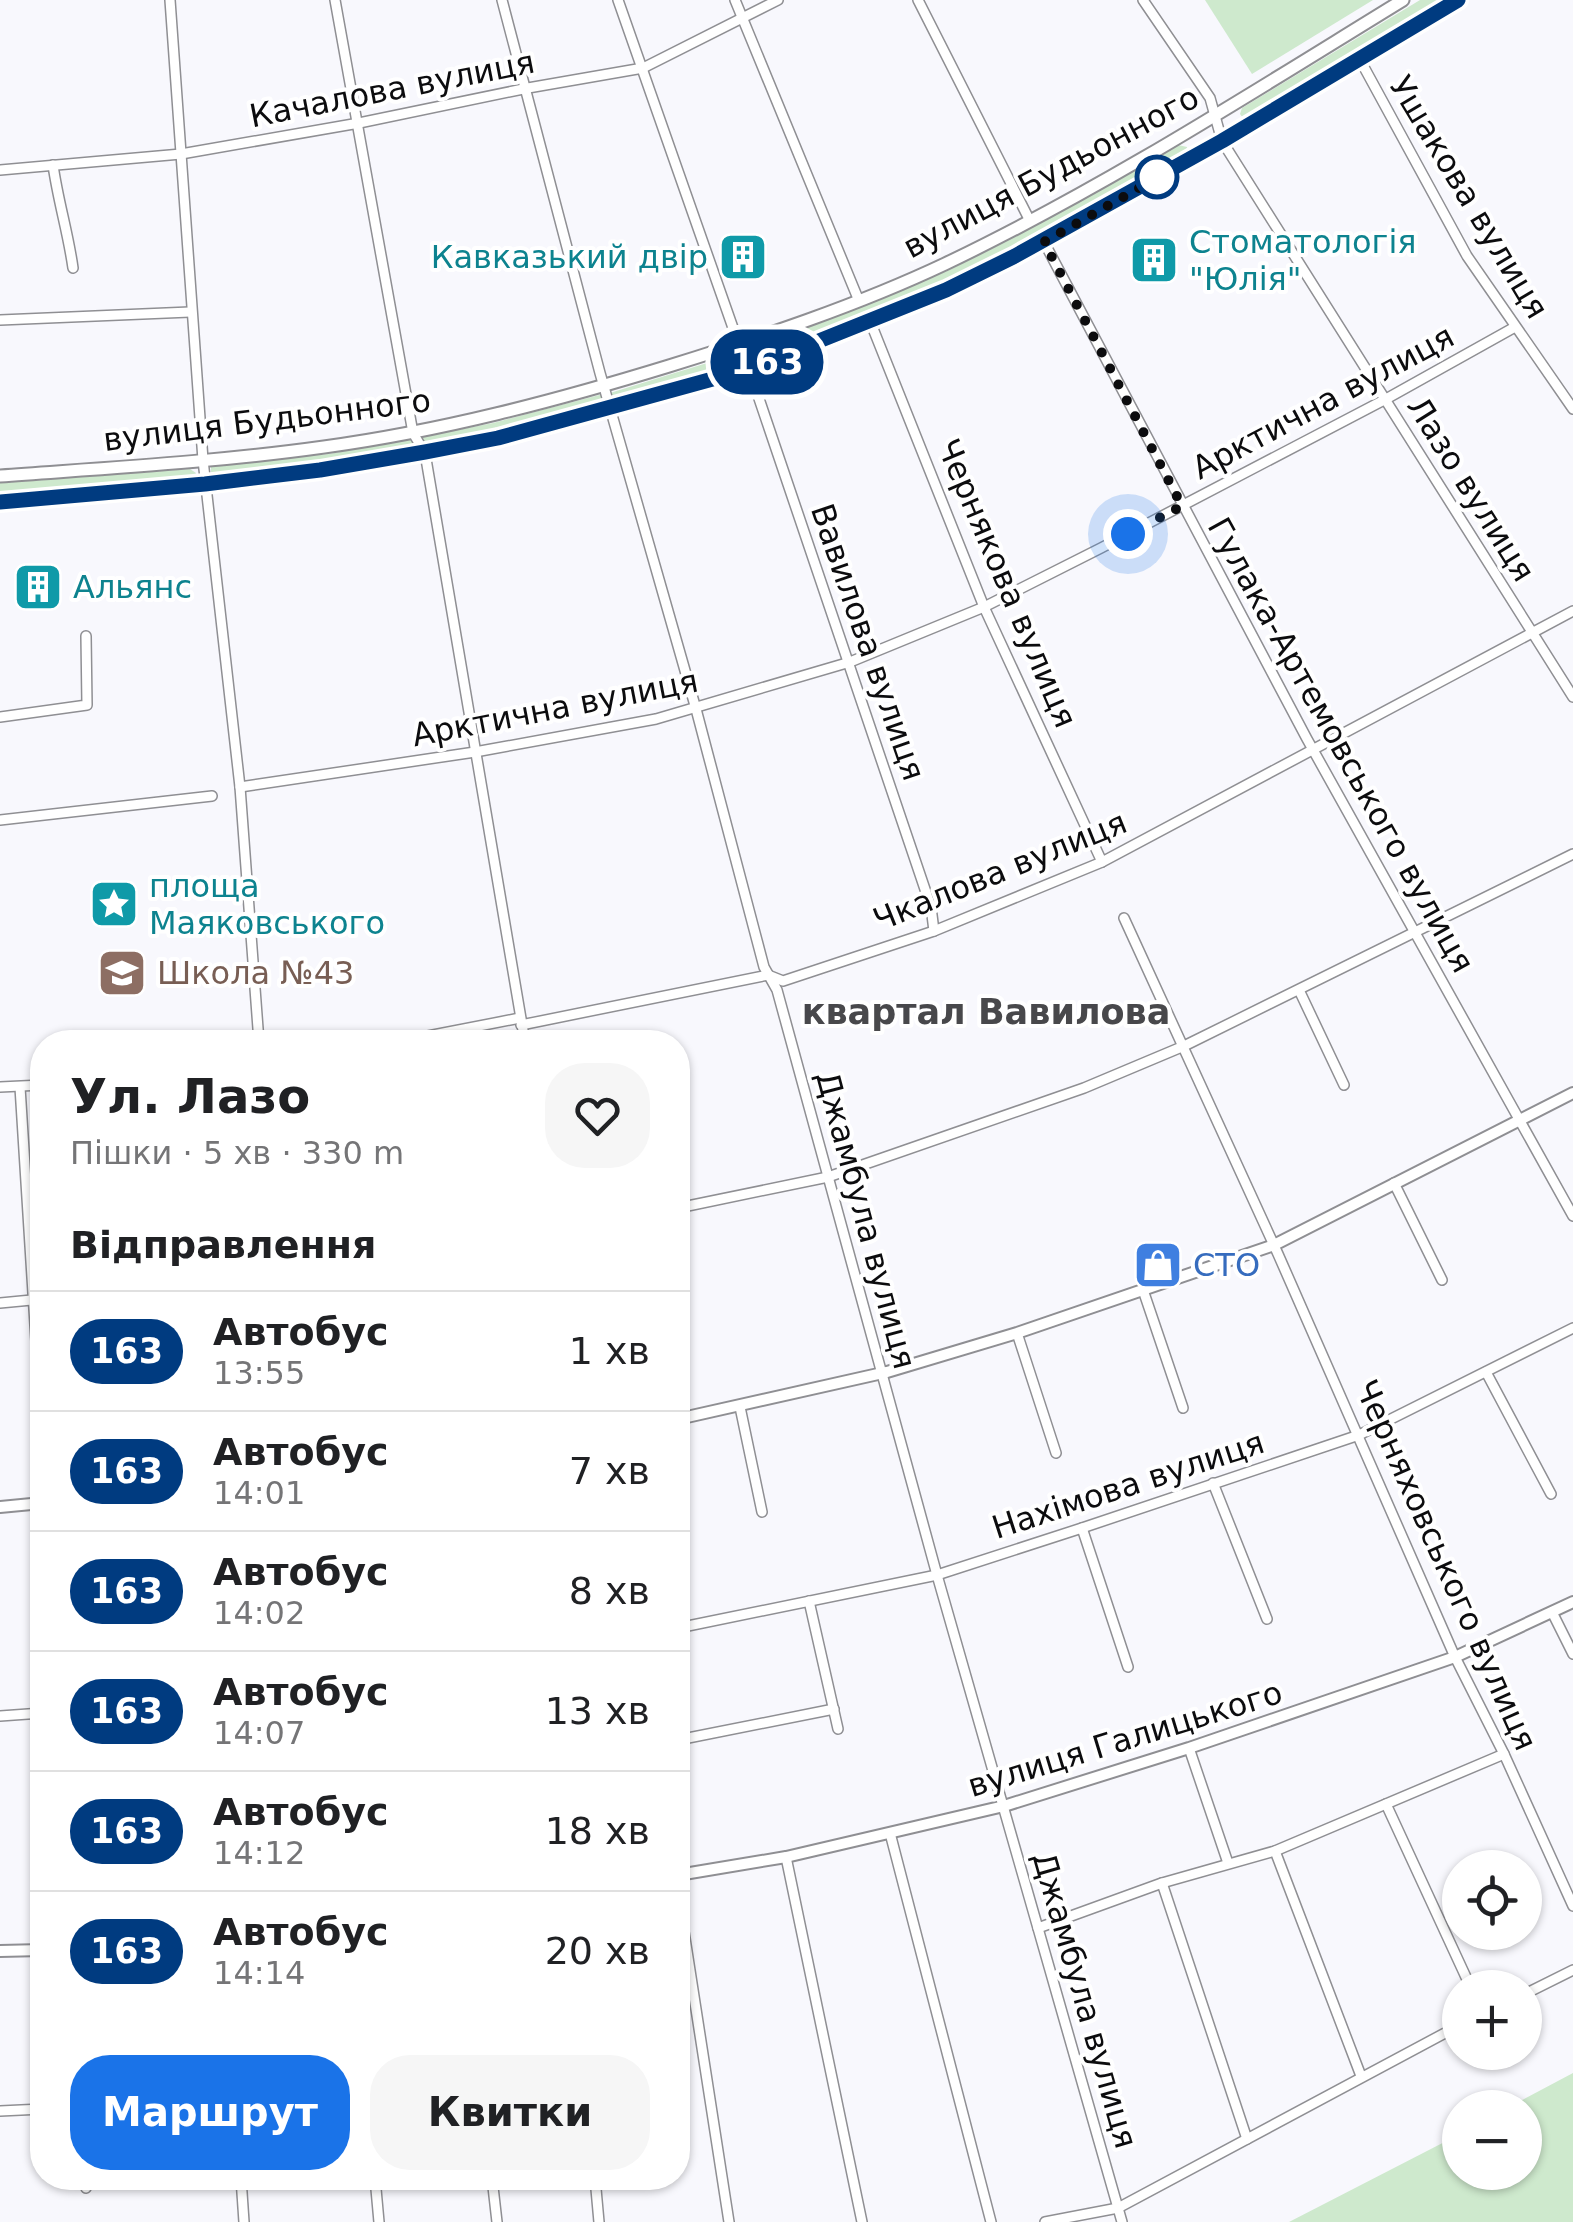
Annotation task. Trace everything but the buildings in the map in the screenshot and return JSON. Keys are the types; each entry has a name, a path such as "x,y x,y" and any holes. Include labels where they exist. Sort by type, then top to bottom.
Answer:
{"main road":[{"name":"вулиця Будьонного","path":"0,476 322,448 413,433 604,386 739,344 859,301 1030,221 1214,116 1403,0"},
{"name":"вулиця Будьонного","path":"0,502 205,484 425,452 611,408 749,369 946,290 1044,242 1458,0"}],"street":[{"path":"170,0 190,312 205,484 240,786 258,1030"},
{"path":"335,0 413,433 425,452 523,1030"},
{"name":"Джамбула вулиця","path":"502,0 604,386 768,975 776,990 1122,2222"},
{"path":"618,0 739,344"},
{"path":"735,0 859,301"},
{"name":"Качалова вулиця","path":"0,170 181,154 359,124 643,68 778,0"},
{"path":"918,0 1030,221"},
{"name":"Лазо вулиця","path":"1143,0 1210,98 1222,141 1573,697"},
{"name":"Ушакова вулиця","path":"1359,58 1467,256 1573,409"},
{"path":"53,166 73,268"},
{"name":"Гулака-Артемовського вулиця","path":"1044,242 1312,748 1573,1216"},
{"path":"0,320 190,312"},
{"name":"Чернякова вулиця","path":"870,320 984,607 1102,862"},
{"name":"Арктична вулиця","path":"240,786 475,752 656,720 850,662 984,607 1386,400 1514,327"},
{"name":"Вавилова вулиця","path":"749,369 850,662 935,921 934,931"},
{"name":"Чкалова вулиця","path":"471,1030 768,975 783,981 934,931 1102,862 1573,611"},
{"path":"0,717 88,705 86,636"},
{"path":"0,820 212,796"},
{"path":"690,1206 828,1177 1084,1088 1184,1046 1573,854"},
{"path":"1124,918 1274,1245"},
{"path":"1299,990 1344,1086"},
{"path":"0,1087 30,1086"},
{"path":"20,1087 30,1205"},
{"path":"690,1416 882,1373 1017,1333 1274,1245 1573,1093"},
{"path":"1394,1183 1442,1280"},
{"name":"Черняховського вулиця","path":"1274,1245 1455,1657 1573,1906"},
{"path":"1144,1290 1183,1408"},
{"path":"0,1303 30,1301"},
{"name":"Нахімова вулиця","path":"690,1626 937,1574 1359,1435 1573,1328"},
{"path":"1017,1333 1056,1453"},
{"path":"1486,1372 1551,1494"},
{"path":"740,1407 762,1512"},
{"path":"1213,1484 1266,1619"},
{"path":"0,1507 30,1504"},
{"path":"1082,1528 1128,1666"},
{"path":"809,1601 838,1729"},
{"name":"вулиця Галицького","path":"690,1872 786,1857 1004,1806 1190,1748 1455,1657 1573,1602"},
{"path":"1552,1612 1573,1654"},
{"path":"690,1738 834,1709"},
{"path":"0,1716 30,1713"},
{"path":"1190,1748 1228,1863"},
{"path":"1038,1928 1162,1883 1275,1851 1504,1754"},
{"path":"1386,1804 1463,1970"},
{"path":"890,1833 991,2222"},
{"path":"1275,1851 1361,2076"},
{"path":"786,1857 862,2222"},
{"path":"1162,1883 1246,2139"},
{"path":"0,1951 30,1950"},
{"path":"690,1969 730,2222"},
{"path":"1542,1986 1573,1970"},
{"path":"1045,2222 1118,2208 1442,2035"},
{"path":"0,2111 30,2110"},
{"path":"242,2190 244,2222"},
{"path":"376,2190 379,2222"},
{"path":"493,2190 497,2222"},
{"path":"595,2190 599,2222"}],"green space":[{"path":"1205,0 1373,0 1252,74"},
{"path":"1420,0 1440,0 1251,116 1243,118 1240,114 1242,108"},
{"path":"1178,145 1187,147 1186,155 951,281 758,358 754,347 947,271"},
{"path":"749,350 753,360 612,402 610,393"},
{"path":"603,394 606,405 495,433 427,446 422,437 493,423"},
{"path":"410,439 417,448 332,463 211,475 211,467 216,464 329,454"},
{"path":"190,469 196,473 193,479 0,496 0,483"},
{"path":"1573,2073 1573,2222 1289,2222 1442,2143 1442,2190 1542,2190 1541,2090"}],"bus line":[{"name":"163","path":"0,502 205,484 425,452 498,438 749,369 946,290 1044,242 1458,0"}],"place":[{"name":"Кавказький двір","path":"743,257"},
{"name":"Стоматологія \"Юлія\"","path":"1154,260"},
{"name":"Альянс","path":"38,587"},
{"name":"площа Маяковського","path":"114,904"},
{"name":"Школа №43","path":"122,973"},
{"name":"СТО","path":"1158,1265"}],"district":[{"name":"квартал Вавилова","path":"986,1012"}],"route":[{"path":"1128,534 1182,506 1044,242 1162,175 1157,177"}]}
